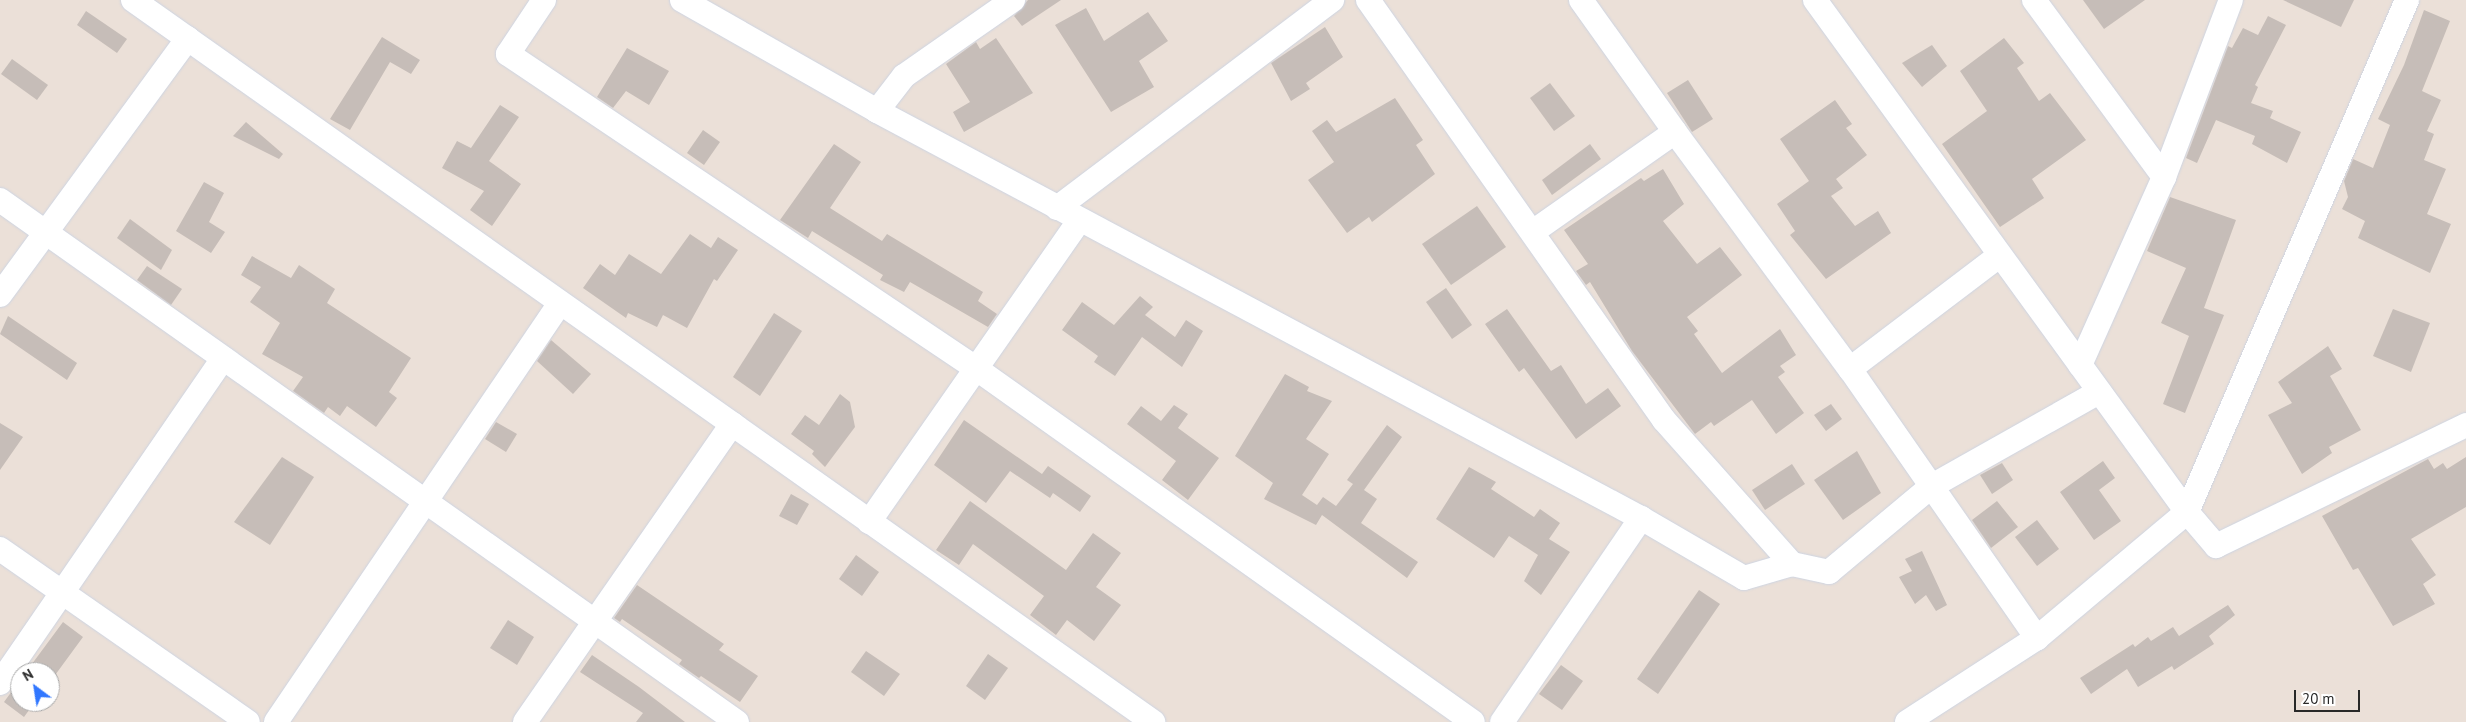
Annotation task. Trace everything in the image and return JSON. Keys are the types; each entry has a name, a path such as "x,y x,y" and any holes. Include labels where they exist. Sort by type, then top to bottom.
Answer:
{"street":[{"path":"133,0 1153,722"},
{"path":"544,0 508,54 974,367 1472,722"},
{"path":"877,111 904,76 1012,0"},
{"path":"1057,208 1332,0"},
{"path":"1368,0 1534,231 1664,420 1792,564"},
{"path":"1581,0 1675,132 1850,369 2037,638"},
{"path":"1815,0 2187,512 2216,546 2466,425"},
{"path":"2034,0 2164,177"},
{"path":"2080,365 2164,177 2231,0"},
{"path":"1907,722 2037,638 2187,512 2407,0"},
{"path":"696,3 877,111 1641,518 1744,578 1792,564 1829,572 1932,486 2099,392"},
{"path":"0,295 188,38"},
{"path":"1534,231 1675,132"},
{"path":"0,200 737,722"},
{"path":"869,522 974,367 1080,220"},
{"path":"1850,369 2000,255"},
{"path":"276,722 560,303"},
{"path":"0,683 223,358"},
{"path":"525,722 732,424"},
{"path":"1502,722 1641,518"},
{"path":"0,549 248,722"}],"building":[{"path":"1028,0 1061,0 1022,26 1014,16"},
{"path":"2083,0 2145,0 2104,29"},
{"path":"2283,0 2354,0 2341,27"},
{"path":"1086,8 1104,41 1148,12 1168,41 1139,61 1154,87 1111,112 1055,25"},
{"path":"2424,10 2450,21 2422,91 2441,100 2427,131 2434,134 2424,160 2446,169 2427,214 2451,224 2430,273 2358,238 2365,221 2342,209 2348,197 2344,181 2353,159 2373,168 2390,125 2378,119 2404,65"},
{"path":"86,11 127,39 117,53 77,25"},
{"path":"2268,16 2286,25 2255,85 2258,87 2251,103 2273,111 2270,118 2301,132 2287,163 2252,144 2255,136 2216,120 2197,163 2186,158 2228,46 2232,48 2243,28 2258,35"},
{"path":"1325,27 1343,57 1306,83 1310,89 1291,101 1271,63"},
{"path":"382,37 420,60 411,74 390,62 350,130 330,119"},
{"path":"996,38 1033,93 964,132 953,112 970,102 946,64 976,42 980,49"},
{"path":"2004,38 2024,63 2017,68 2039,101 2050,93 2086,140 2032,179 2044,198 2000,227 1942,144 1987,111 1960,71"},
{"path":"1932,45 1947,66 1922,87 1902,63"},
{"path":"627,48 669,71 649,105 626,91 613,108 597,97"},
{"path":"12,59 48,85 37,100 1,74"},
{"path":"1688,80 1713,119 1692,132 1667,93"},
{"path":"1550,83 1575,116 1554,131 1530,98"},
{"path":"1395,98 1423,140 1416,145 1435,174 1372,222 1369,217 1347,233 1308,180 1334,162 1312,131 1327,120 1336,132"},
{"path":"1835,100 1852,124 1846,128 1867,155 1836,179 1843,188 1831,196 1855,226 1878,211 1891,233 1826,279 1790,235 1795,231 1777,204 1809,181 1780,139"},
{"path":"500,105 519,117 489,161 521,184 492,226 470,210 484,191 442,168 457,141 471,148"},
{"path":"246,122 283,154 279,159 233,136"},
{"path":"703,130 720,142 704,165 687,153"},
{"path":"834,144 861,162 830,208 882,241 887,234 983,292 978,301 997,314 988,327 910,282 904,292 880,280 883,275 812,231 808,238 780,220"},
{"path":"1590,144 1601,159 1552,195 1542,180"},
{"path":"1663,169 1684,204 1663,221 1697,264 1720,247 1742,275 1687,317 1698,331 1694,334 1722,373 1780,329 1796,355 1780,366 1785,372 1778,377 1804,413 1776,434 1752,400 1714,426 1711,422 1695,434 1632,351 1590,282 1586,285 1576,271 1588,264 1564,230 1641,178 1644,181"},
{"path":"204,182 224,193 209,222 225,232 211,253 176,231"},
{"path":"2170,197 2236,220 2204,308 2224,315 2185,413 2163,404 2189,336 2161,323 2186,268 2147,251"},
{"path":"1477,206 1506,247 1451,285 1422,244"},
{"path":"130,219 172,250 161,270 117,238"},
{"path":"690,234 711,248 718,237 738,250 717,281 714,279 687,328 663,315 657,327 628,313 626,318 583,288 600,264 615,275 629,254 661,274"},
{"path":"252,256 291,278 299,265 335,289 327,303 411,358 389,392 397,398 376,427 347,406 340,416 328,407 324,413 293,391 303,377 262,354 280,323 250,302 261,287 241,275"},
{"path":"147,266 182,289 171,305 137,280"},
{"path":"1446,288 1472,325 1452,339 1426,302"},
{"path":"1140,296 1153,307 1145,315 1175,337 1186,320 1203,331 1182,367 1142,337 1115,376 1094,362 1098,356 1062,330 1082,302 1114,325"},
{"path":"1507,309 1551,371 1561,365 1586,404 1608,388 1621,406 1576,439 1524,368 1519,372 1485,324"},
{"path":"2393,309 2430,323 2411,372 2373,356"},
{"path":"774,313 802,331 760,396 733,377"},
{"path":"8,316 77,363 67,380 0,334"},
{"path":"551,340 591,374 573,394 537,361"},
{"path":"2328,346 2342,369 2330,376 2361,430 2329,447 2332,453 2302,474 2268,415 2292,403 2278,382"},
{"path":"1285,374 1309,387 1307,391 1332,401 1306,439 1329,454 1302,495 1317,505 1323,497 1336,506 1353,484 1347,480 1387,425 1402,437 1364,490 1377,499 1361,523 1418,562 1407,578 1322,515 1316,525 1264,499 1273,483 1235,456"},
{"path":"840,394 850,402 855,427 825,467 812,454 814,451 791,434 805,415 819,425"},
{"path":"1831,404 1842,419 1826,431 1814,415"},
{"path":"1174,405 1188,414 1178,428 1219,458 1188,500 1162,480 1176,461 1127,424 1141,406 1161,421"},
{"path":"964,420 1042,474 1048,466 1091,496 1080,512 1053,493 1050,498 1010,471 986,503 934,465"},
{"path":"496,422 517,434 506,452 485,439"},
{"path":"0,423 23,437 0,470"},
{"path":"1857,451 1881,493 1843,520 1814,480"},
{"path":"282,457 314,477 270,545 234,522"},
{"path":"2466,457 2466,507 2411,539 2436,575 2423,584 2435,604 2393,626 2358,568 2353,570 2322,516 2428,459 2434,469 2443,463 2447,469"},
{"path":"2103,461 2115,478 2099,490 2121,521 2094,540 2060,492"},
{"path":"2002,463 2013,480 1992,494 1980,475"},
{"path":"1792,464 1805,484 1765,510 1752,490"},
{"path":"1469,467 1496,482 1491,489 1534,517 1540,509 1560,523 1549,539 1570,552 1541,595 1524,581 1538,555 1509,536 1494,558 1436,519"},
{"path":"791,494 809,504 797,525 779,516"},
{"path":"970,501 1066,570 1093,533 1121,553 1096,587 1121,605 1094,641 1067,620 1056,635 1030,615 1044,596 973,544 959,565 936,550"},
{"path":"1997,501 2018,527 1991,548 1972,520"},
{"path":"2037,520 2059,549 2037,566 2015,537"},
{"path":"1922,551 1947,605 1936,611 1926,595 1915,604 1899,577 1912,571 1905,559"},
{"path":"856,555 879,572 862,596 839,579"},
{"path":"637,585 724,644 719,650 758,676 740,702 679,664 682,660 622,619 620,622 614,618"},
{"path":"1699,590 1720,604 1658,694 1637,679"},
{"path":"2228,605 2235,615 2209,636 2214,644 2174,670 2172,666 2138,687 2127,669 2091,694 2080,678 2133,644 2135,647 2148,637 2151,641 2173,627 2179,636"},
{"path":"508,620 534,637 517,665 490,648"},
{"path":"63,622 83,637 60,668 60,662 33,662"},
{"path":"866,651 900,674 884,696 851,672"},
{"path":"988,654 1008,668 985,700 966,686"},
{"path":"592,655 639,687 685,722 636,722 643,713 580,672"},
{"path":"1561,665 1583,681 1562,710 1539,694"},
{"path":"10,694 10,706 4,702"},
{"path":"17,712 28,712 24,717"}]}
